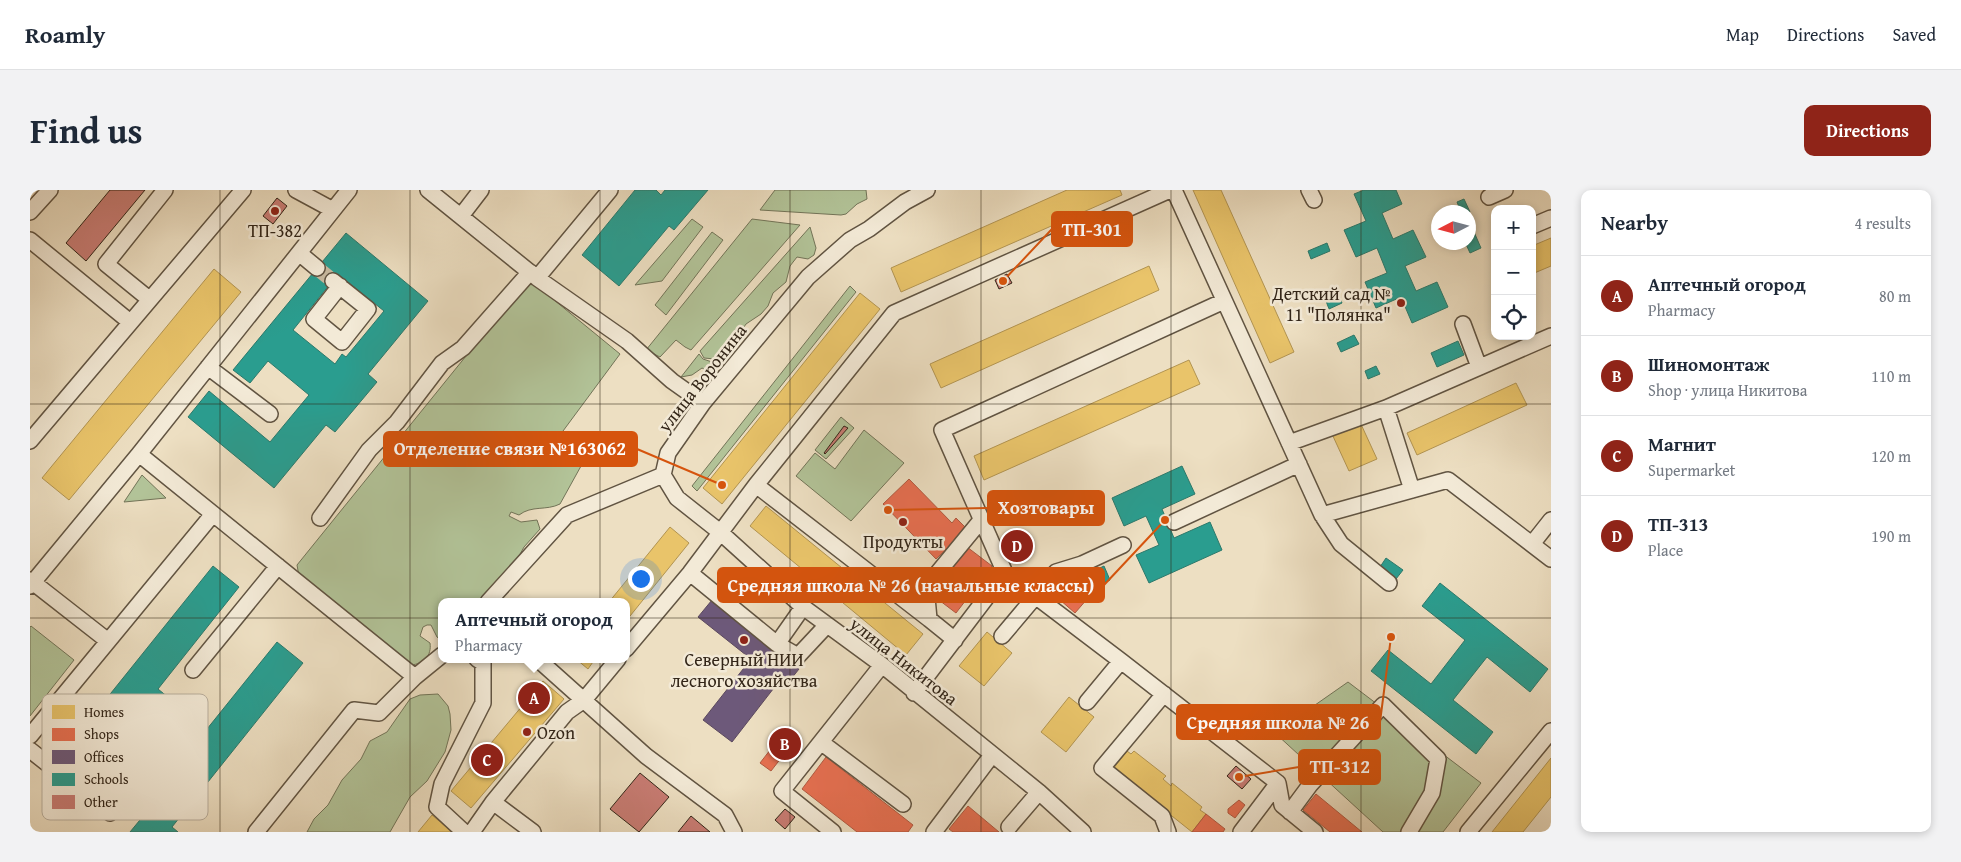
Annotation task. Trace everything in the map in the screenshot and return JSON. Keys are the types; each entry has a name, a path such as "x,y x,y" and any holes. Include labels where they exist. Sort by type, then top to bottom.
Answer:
{"street":[{"path":"30,210 50,190"},
{"path":"149,299 106,264 165,190"},
{"path":"30,441 149,299 244,190"},
{"path":"296,190 333,210"},
{"path":"108,641 31,583 139,454 349,190"},
{"path":"428,190 533,275 627,341 672,381 703,403"},
{"path":"461,216 481,190"},
{"path":"320,518 369,450 397,422 442,363 464,348 610,190"},
{"name":"улица Воронина","path":"663,475 668,453 703,403 808,277 832,254 905,202 927,190"},
{"path":"630,644 690,573 756,485 894,313 1172,190 1322,515 1341,544 1389,583"},
{"path":"1489,197 1505,190"},
{"path":"1536,224 1551,218"},
{"path":"30,240 130,322"},
{"path":"299,253 317,268"},
{"path":"1224,301 942,430 1005,573 1278,783 1282,805 1315,832"},
{"path":"1462,324 1479,367"},
{"path":"1289,443 1386,408 1551,336"},
{"path":"208,367 270,414"},
{"path":"1386,408 1412,490"},
{"path":"139,454 415,677"},
{"path":"1174,522 1299,464"},
{"path":"492,598 567,515 663,475"},
{"name":"улица Никитова","path":"663,475 677,498 720,532 803,607 882,665 914,693 1039,792 1084,832"},
{"path":"1322,515 1448,480 1551,559"},
{"path":"756,485 955,640"},
{"path":"64,694 213,514"},
{"path":"928,619 926,587 982,518"},
{"path":"1532,544 1551,520"},
{"path":"1002,636 1056,572 1082,564 1123,545"},
{"path":"193,670 278,566"},
{"path":"690,573 777,644 798,656 827,625"},
{"path":"914,693 1005,573"},
{"path":"777,644 803,607"},
{"path":"256,832 354,710 380,713 415,677 438,658"},
{"path":"1087,702 1121,661"},
{"path":"464,832 437,806 442,784 483,703 482,663"},
{"path":"542,663 646,756 725,815 734,832"},
{"path":"472,832 567,712 584,700 615,663"},
{"path":"833,832 782,791 882,665"},
{"path":"1164,694 1102,768 1162,816 1168,832"},
{"path":"1290,812 1310,785 1383,705 1438,759 1432,793 1409,832"},
{"path":"30,736 42,721"},
{"path":"1468,832 1551,731"},
{"path":"822,743 903,804"},
{"path":"30,750 42,759"},
{"path":"934,832 992,755"},
{"path":"1241,832 1278,783"},
{"path":"1009,827 1039,792"},
{"path":"494,802 533,832"}],"green space":[{"path":"775,190 866,190 867,199 857,204 846,214 841,215 760,210"},
{"path":"692,219 703,227 662,281 635,285"},
{"path":"752,219 800,225 691,350 676,340 660,357 646,350"},
{"path":"810,227 816,248 814,255 808,259 797,257 790,266 786,282 773,293 768,306 761,314 746,324 727,352 715,359 704,358 700,351"},
{"path":"712,232 723,240 666,315 655,305"},
{"path":"525,285 537,286 620,354 563,431 570,449 586,457 560,504 529,510 519,515 511,512 509,516 521,522 537,520 540,529 524,547 514,565 488,598 438,598 438,638 431,625 423,627 420,636 430,643 430,652 423,661 411,665 299,576 297,565"},
{"path":"850,286 856,292 697,491 692,486"},
{"path":"699,354 703,359 715,363 708,371 702,368 692,375 681,377"},
{"path":"841,417 854,428 826,459 815,450"},
{"path":"864,430 904,463 851,521 796,476 815,453 835,469"},
{"path":"142,475 166,498 124,502"},
{"path":"30,627 74,660 47,694 42,694 42,701 30,716"},
{"path":"1348,682 1481,783 1443,832 1383,832 1275,733"},
{"path":"438,694 448,706 450,714 451,730 445,752 427,781 410,797 390,832 307,832 314,819 328,805 342,780 361,759 370,741 387,732 410,699 420,695"}],"building: Homes":[{"path":"1067,190 1120,190 1122,195 901,292 891,268"},
{"path":"1193,190 1221,190 1294,352 1270,363"},
{"path":"1551,238 1551,266 1536,272 1536,250 1536,244"},
{"path":"1149,266 1159,290 941,388 930,364"},
{"path":"214,269 241,292 69,500 42,478"},
{"path":"860,293 880,309 722,504 703,488"},
{"path":"1189,360 1200,384 984,480 974,456"},
{"path":"1516,383 1527,405 1417,455 1407,433"},
{"path":"1360,422 1377,459 1349,471 1332,434"},
{"path":"766,506 923,634 906,655 750,526"},
{"path":"670,527 689,543 630,616 630,598 612,598"},
{"path":"987,632 1012,653 984,686 959,666"},
{"path":"581,663 592,663 588,669"},
{"path":"543,681 564,699 471,808 451,791"},
{"path":"1069,697 1094,717 1066,752 1041,732"},
{"path":"1127,751 1131,754 1134,751 1166,776 1163,779 1171,786 1172,783 1202,807 1200,810 1206,814 1192,832 1113,769"},
{"path":"1551,758 1551,797 1523,832 1492,832"},
{"path":"432,815 452,832 418,832"}],"building: Shops":[{"path":"909,479 952,523 956,518 967,529 936,559 883,504"},
{"path":"967,547 992,566 956,613 931,594"},
{"path":"1065,579 1088,598 1075,613 1052,593 1051,589 1055,585 1061,584"},
{"path":"781,736 792,744 771,771 760,763"},
{"path":"826,757 913,825 908,832 857,832 802,789"},
{"path":"1316,794 1362,832 1330,832 1303,810"},
{"path":"1239,800 1245,805 1235,818 1228,813 1228,809"},
{"path":"968,806 999,832 953,832 949,829"},
{"path":"1206,814 1225,829 1223,832 1192,832"}],"building: Offices":[{"path":"712,600 799,669 783,689 777,684 732,742 703,720 751,659 698,617"}],"building: Schools":[{"path":"635,190 656,190 661,195 665,190 708,190 674,230 669,226 619,286 582,255"},
{"path":"1364,190 1396,190 1402,204 1382,213 1393,239 1413,230 1426,257 1405,266 1416,291 1437,282 1448,307 1412,323 1401,297 1376,308 1365,282 1387,273 1377,248 1356,257 1344,230 1366,221 1354,194"},
{"path":"1464,199 1467,205 1458,205 1457,202"},
{"path":"346,233 428,301 368,374 377,382 335,432 326,425 274,488 188,417 209,391 270,442 309,395 268,361 250,383 233,370","holes":["338,274 384,311 346,357 342,354 335,364 293,330"]},
{"path":"1476,237 1481,248 1470,253 1469,250 1476,250"},
{"path":"1327,243 1330,251 1311,259 1308,251"},
{"path":"1339,296 1342,303 1329,309 1326,301"},
{"path":"1354,335 1359,344 1341,352 1337,343"},
{"path":"1458,341 1464,355 1437,367 1431,353"},
{"path":"1376,366 1380,374 1368,379 1365,371"},
{"path":"1182,466 1195,494 1162,509 1174,538 1210,522 1222,550 1149,583 1136,555 1159,545 1146,516 1124,526 1112,498"},
{"path":"1386,558 1403,570 1396,579 1380,567"},
{"path":"213,566 239,587 158,689 164,694 110,694"},
{"path":"1104,566 1110,580 1093,588 1087,574"},
{"path":"1440,583 1548,669 1530,692 1487,657 1453,700 1493,732 1476,754 1371,671 1388,650 1431,684 1465,640 1422,606"},
{"path":"277,642 303,663 208,782 208,728"},
{"path":"140,820 178,820 172,827 178,832 130,832"}],"building: Other":[{"path":"110,190 145,190 86,261 66,243"},
{"name":"ТП-382","path":"277,198 287,206 273,224 263,216"},
{"path":"1007,274 1012,283 999,289 995,280"},
{"path":"844,426 848,428 825,454 824,453"},
{"path":"1018,538 1025,545 1016,555 1008,548"},
{"path":"1236,766 1251,779 1242,789 1227,776"},
{"path":"640,773 669,797 639,832 610,809"},
{"path":"785,809 795,817 785,829 775,820"},
{"path":"691,816 710,832 678,832"}],"tunnel":[{"path":"317,268 333,281"}],"place":[{"name":"ТП-382","path":"275,211"},
{"name":"ТП-301","path":"1003,281"},
{"name":"Детский сад № 11 \"Полянка\"","path":"1401,303"},
{"name":"Отделение связи №163062","path":"722,485"},
{"name":"Хозтовары","path":"888,510"},
{"name":"Средняя школа № 26 (начальные классы)","path":"1165,520"},
{"name":"Продукты","path":"903,522"},
{"name":"ТП-313","path":"1017,546"},
{"name":"Средняя школа № 26","path":"1391,637"},
{"name":"Северный НИИ лесного хозяйства","path":"744,640"},
{"name":"Аптечный огород","path":"534,698"},
{"name":"Ozon","path":"527,732"},
{"name":"Шиномонтаж","path":"785,744"},
{"name":"Магнит","path":"487,760"},
{"name":"ТП-312","path":"1239,777"}]}
